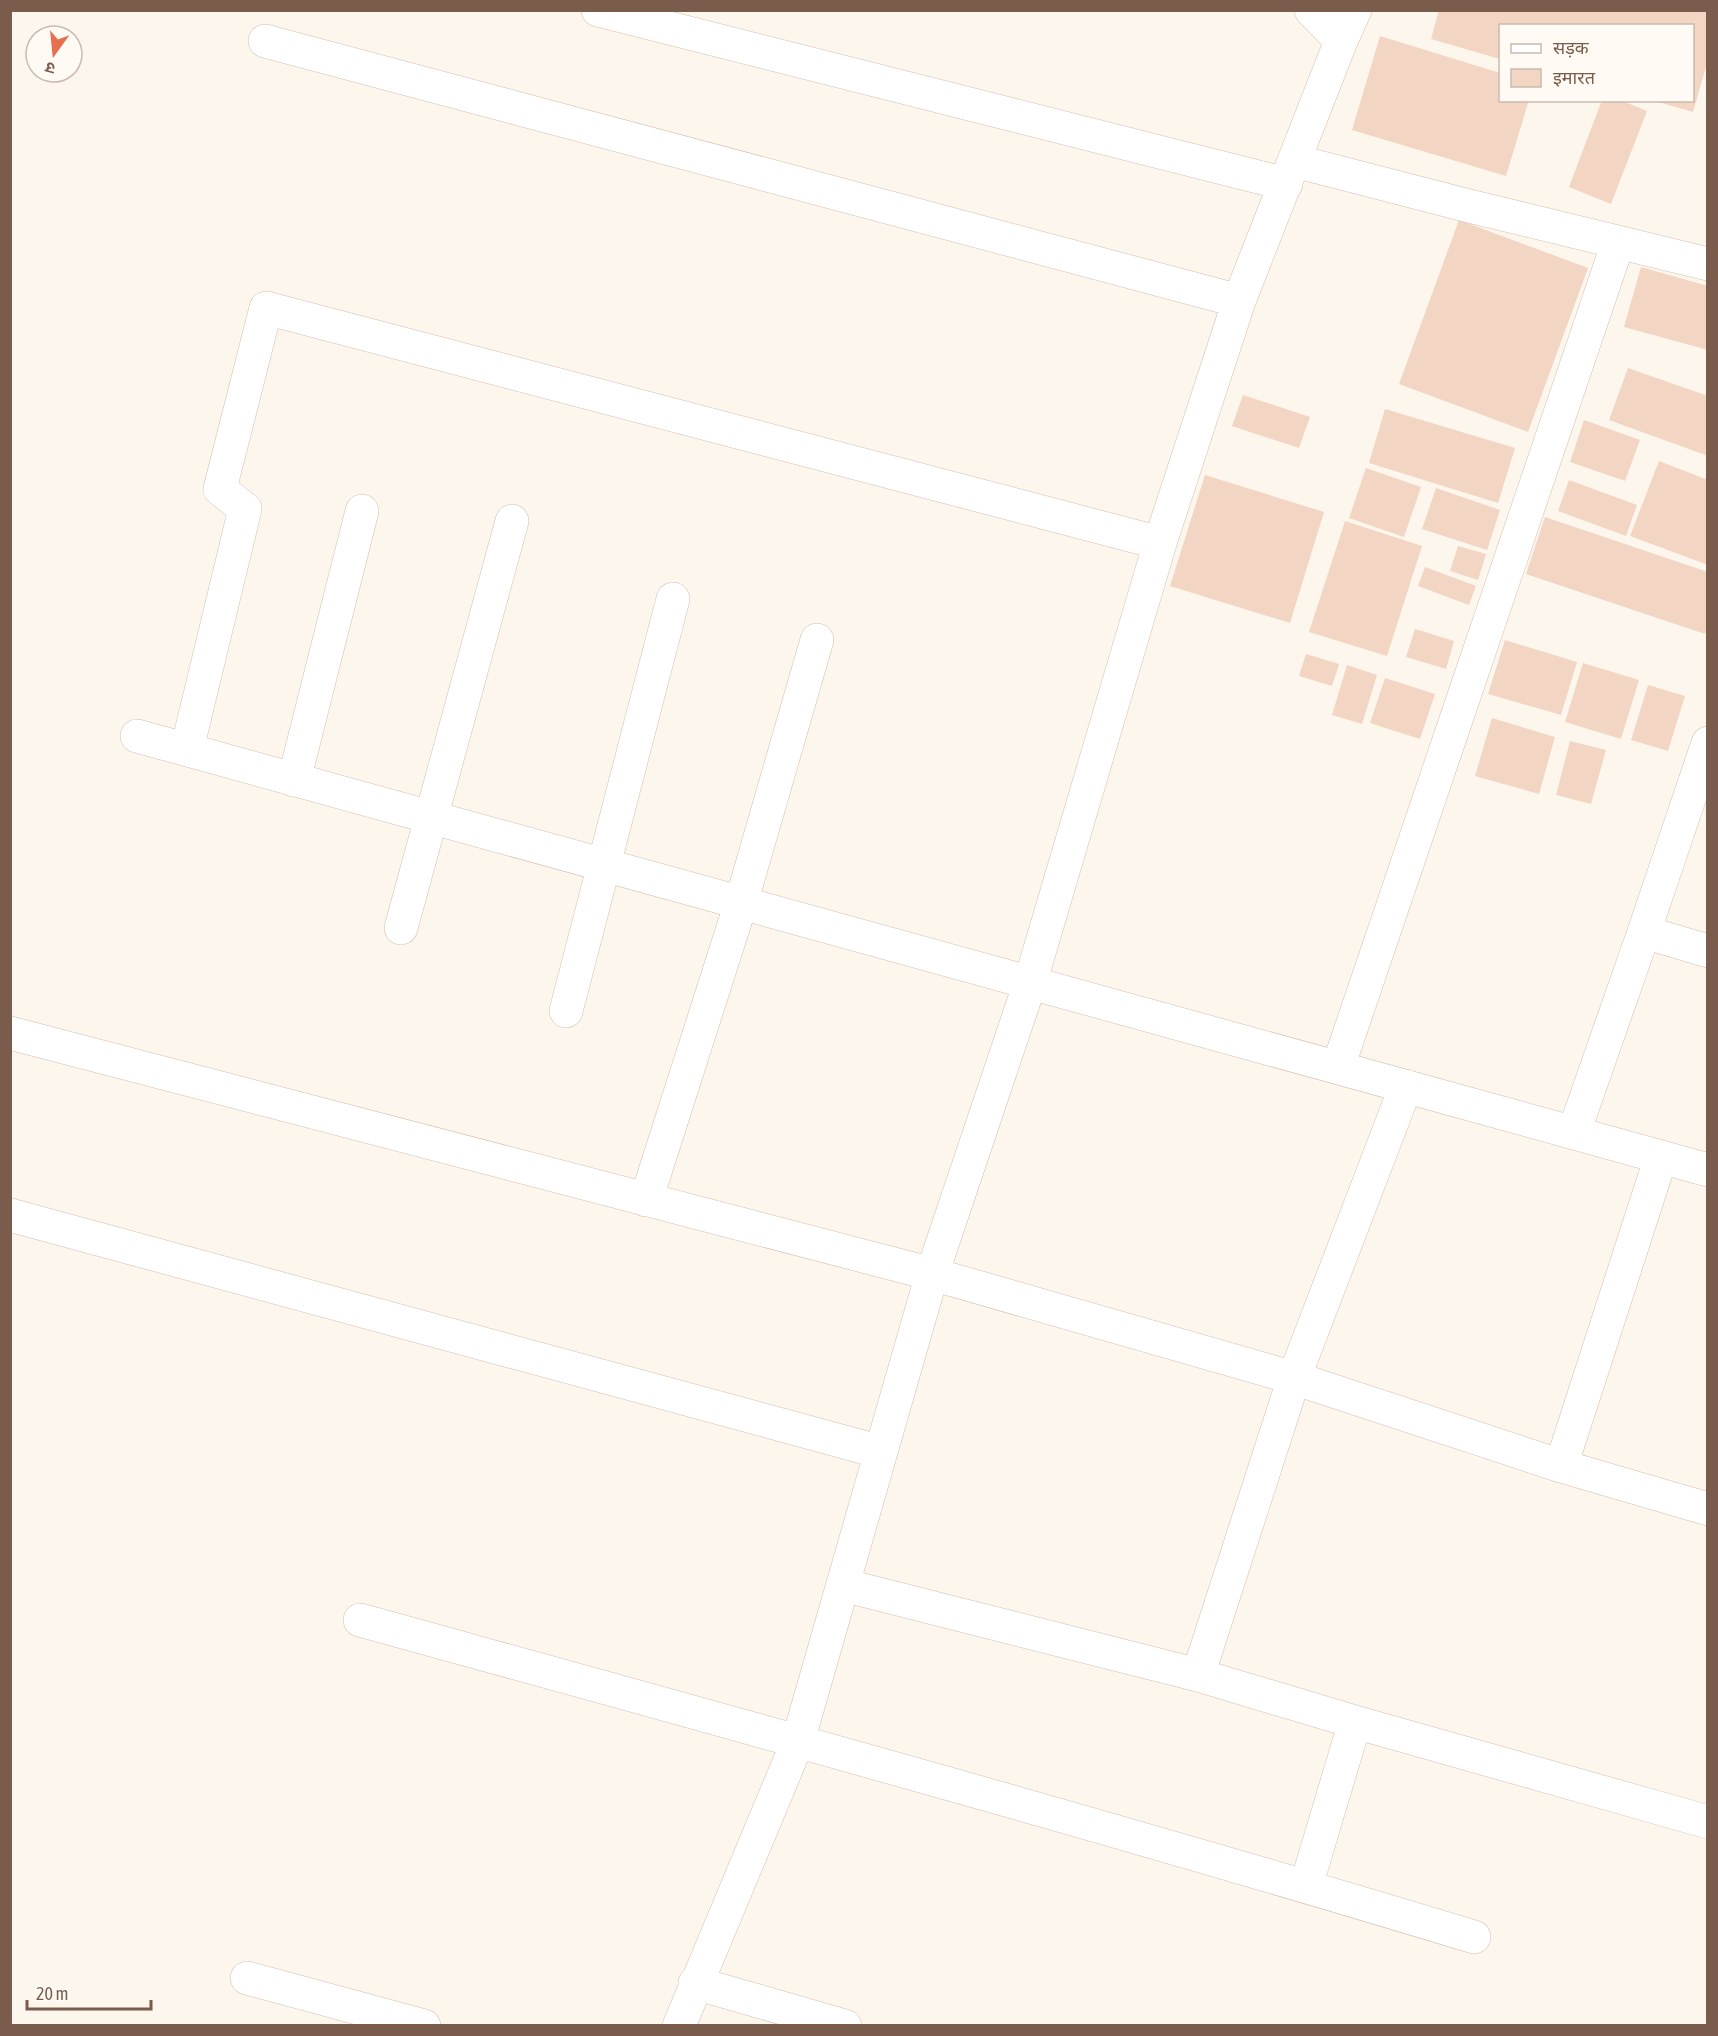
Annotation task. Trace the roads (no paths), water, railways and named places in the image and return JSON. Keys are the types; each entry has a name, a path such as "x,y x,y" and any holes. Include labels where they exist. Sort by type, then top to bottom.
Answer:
{"street":[{"path":"598,10 1291,173 1707,264"},
{"path":"1311,10 1341,41"},
{"path":"679,2025 798,1741 932,1274 1030,983 1160,543 1239,301 1355,10"},
{"path":"265,41 1239,301"},
{"path":"1338,1067 1618,243"},
{"path":"187,749 244,509 220,489 266,308 1160,543"},
{"path":"294,780 362,512"},
{"path":"401,928 512,521"},
{"path":"566,1011 673,599"},
{"path":"646,1200 741,903 817,640"},
{"path":"137,736 1707,1170"},
{"path":"1574,1132 1644,932 1700,787 1707,743"},
{"path":"1644,932 1707,951"},
{"path":"10,1033 932,1274 1294,1378 1561,1466 1707,1509"},
{"path":"1198,1675 1294,1378 1406,1086"},
{"path":"1561,1466 1661,1156"},
{"path":"10,1215 881,1452"},
{"path":"843,1585 1198,1675 1355,1722 1706,1818"},
{"path":"360,1620 798,1741 1306,1886 1474,1937"},
{"path":"1306,1886 1355,1722"},
{"path":"247,1978 424,2025"},
{"path":"695,1983 845,2025"}]}
